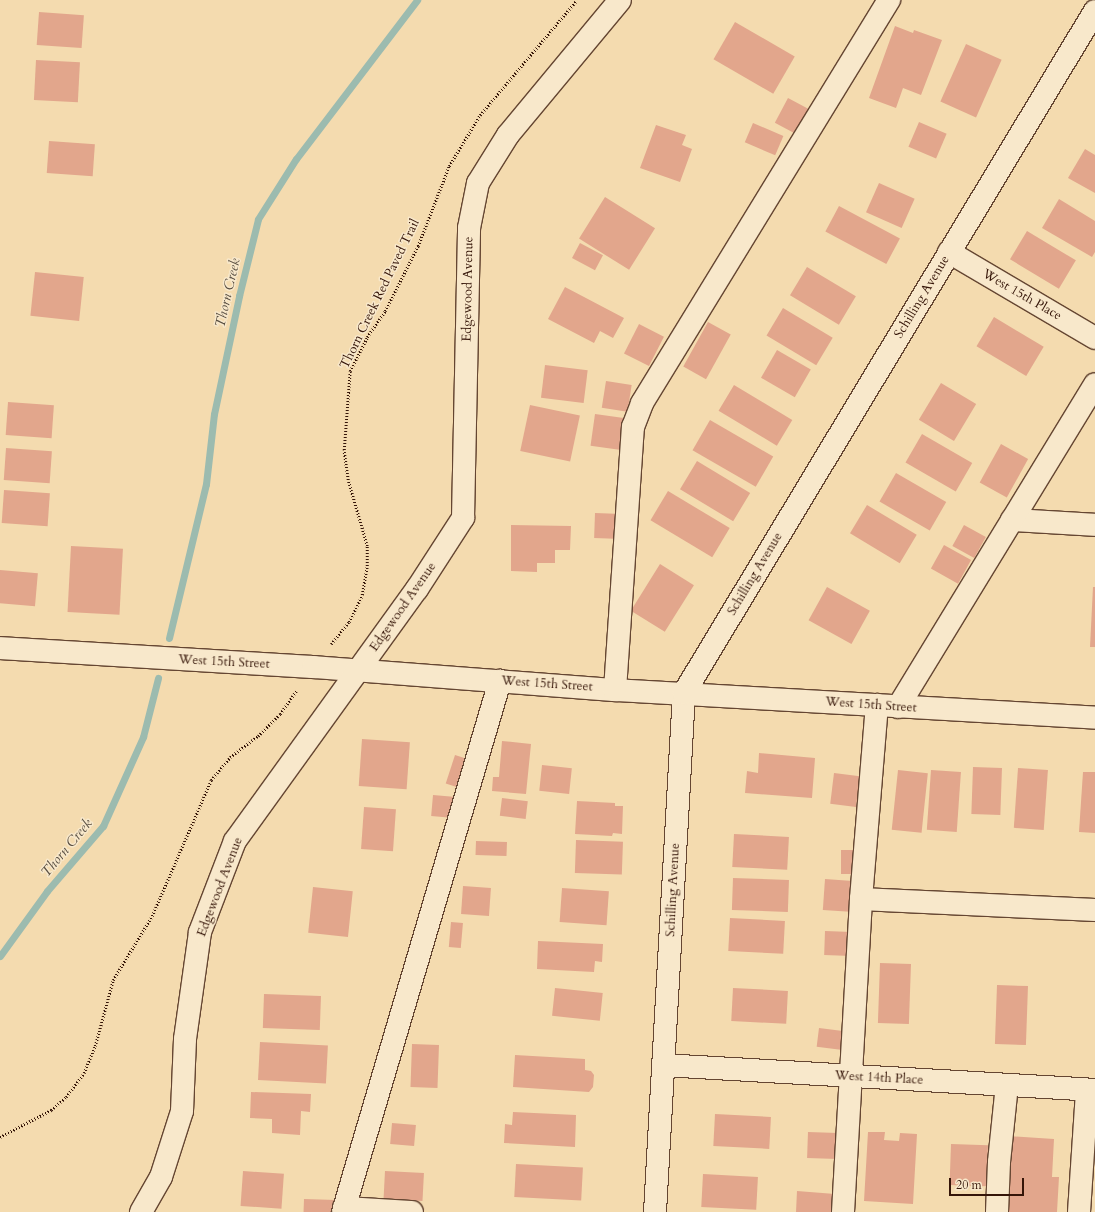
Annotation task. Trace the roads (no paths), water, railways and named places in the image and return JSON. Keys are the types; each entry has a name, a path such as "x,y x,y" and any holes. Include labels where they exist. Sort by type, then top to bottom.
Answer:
{"street":[{"name":"Edgewood Avenue","path":"141,1212 161,1177 182,1110 186,1039 200,932 235,841 417,589 463,518 469,228 478,183 508,135 620,0"},
{"path":"615,690 633,427 642,403 889,0"},
{"name":"Schilling Avenue","path":"655,1212 684,693 1095,10"},
{"name":"West 15th Place","path":"949,252 1095,338"},
{"path":"843,1212 861,899 887,706 1012,520 1095,384"},
{"path":"1012,520 1095,525"},
{"name":"West 15th Street","path":"0,648 358,671 615,690 1095,718"},
{"path":"412,1212 343,1210 500,681"},
{"path":"861,899 1095,910"},
{"name":"West 14th Place","path":"663,1065 1091,1090"},
{"path":"997,1212 999,1162 1007,1085"},
{"path":"1079,1212 1091,1090"}],"waterway":[{"name":"Thorn Creek","path":"169,638 206,484 214,414 239,296 258,219 296,159 417,0"},
{"name":"Thorn Creek","path":"0,956 47,891 103,826 143,737 158,678"}]}
